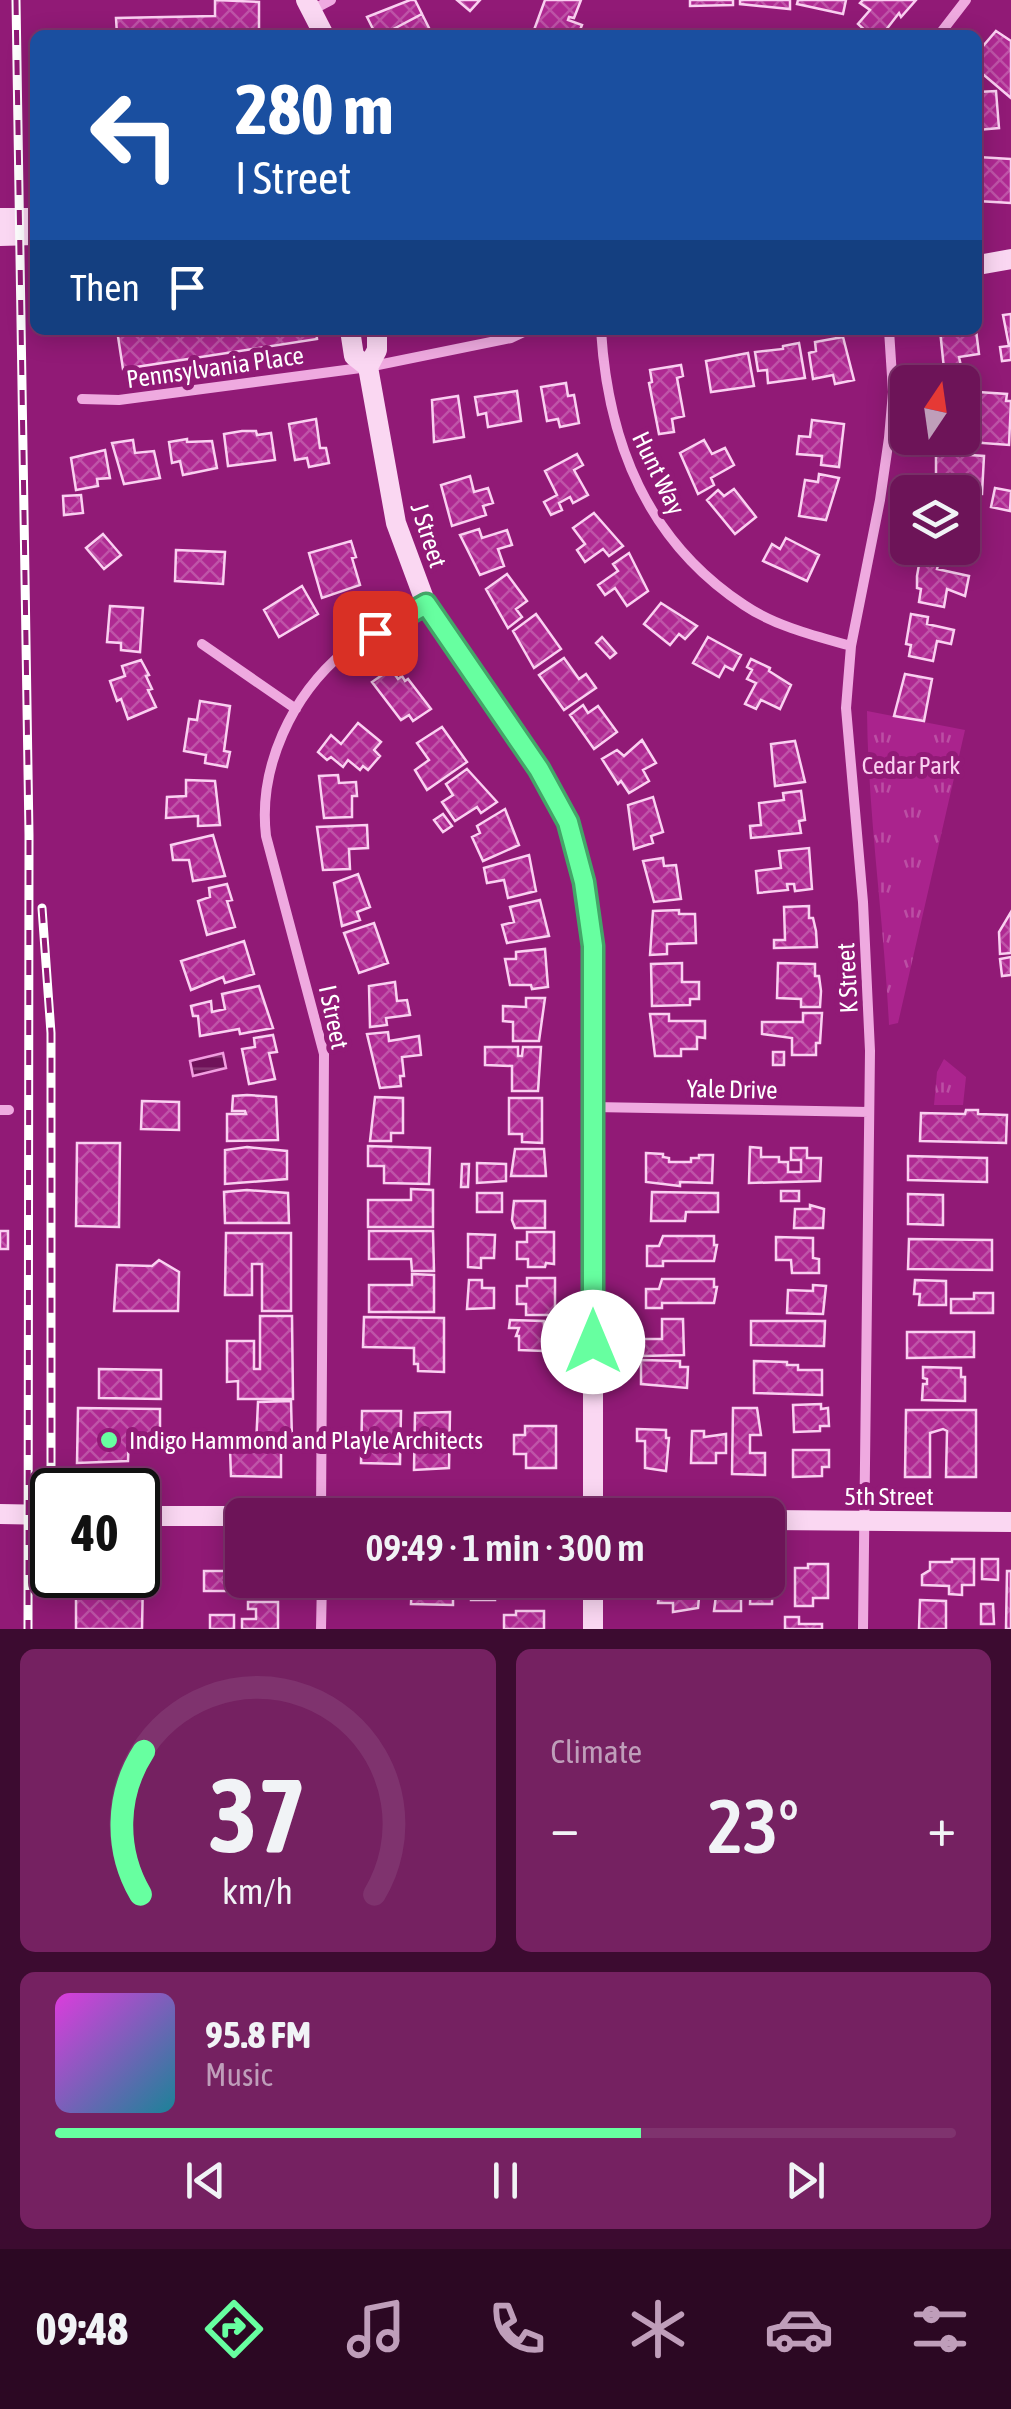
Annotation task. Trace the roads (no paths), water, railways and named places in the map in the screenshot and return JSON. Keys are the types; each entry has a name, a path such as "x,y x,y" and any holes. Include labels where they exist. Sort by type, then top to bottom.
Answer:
{"street":[{"path":"321,30 308,5 331,0"},
{"path":"942,30 966,0"},
{"path":"0,218 30,218"},
{"path":"0,236 30,235"},
{"path":"982,264 1011,259"},
{"name":"J Street","path":"351,335 354,356 368,367"},
{"name":"J Street","path":"377,335 377,350 368,367 396,523 426,604 539,769 568,822 584,882 593,946 593,1498"},
{"name":"Pennsylvania Place","path":"82,400 119,400 368,367 517,335"},
{"name":"Hunt Way","path":"602,335 618,439 642,496 673,544 746,607 798,631 851,646"},
{"name":"K Street","path":"863,1629 870,1050 863,902 846,708 851,646 889,438 893,392 889,335"},
{"name":"I Street","path":"322,1498 324,1054 266,836 263,809 269,768 314,680 348,648 426,604"},
{"path":"202,644 296,710"},
{"name":"Yale Drive","path":"593,1107 869,1112"},
{"path":"0,1514 30,1515"},
{"path":"160,1516 225,1516"},
{"name":"5th Street","path":"785,1520 1011,1522"},
{"path":"321,1629 322,1598"},
{"path":"593,1598 593,1629"}],"railway":[{"path":"16,0 29,835 28,1629"},
{"path":"42,908 51,1033 51,1467"}],"place":[{"name":"Indigo Hammond and Playle Architects","path":"109,1440"}],"park label":[{"name":"Cedar Park","path":"911,765"}]}
